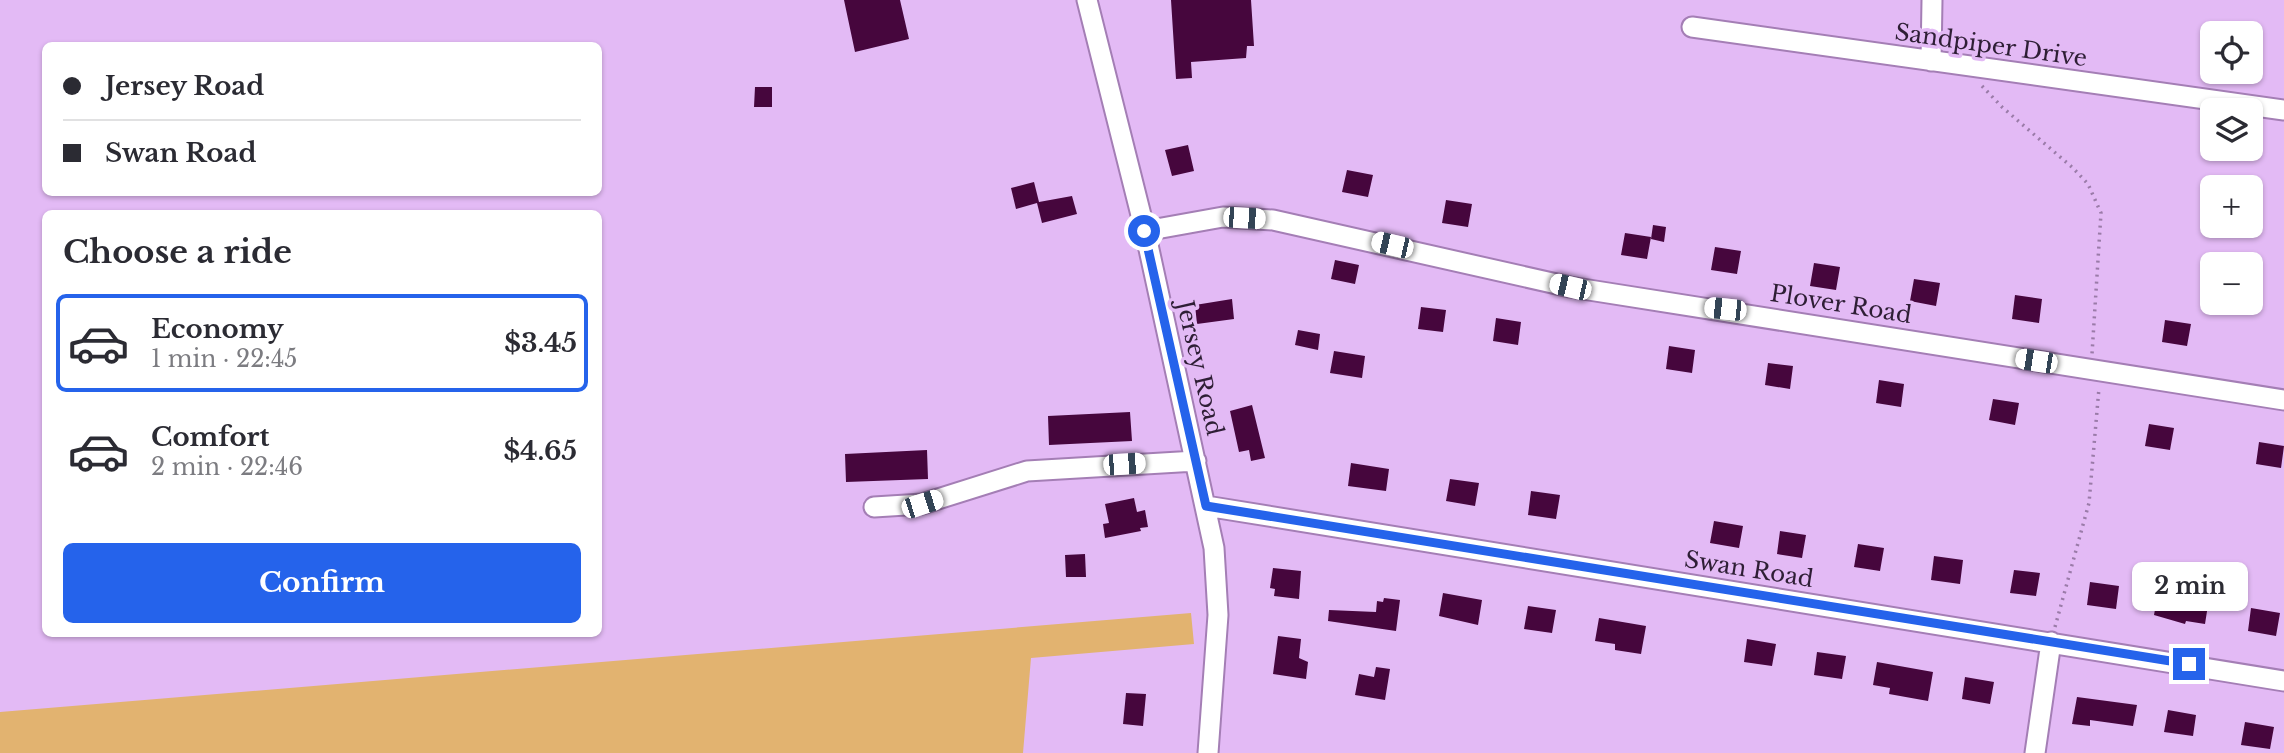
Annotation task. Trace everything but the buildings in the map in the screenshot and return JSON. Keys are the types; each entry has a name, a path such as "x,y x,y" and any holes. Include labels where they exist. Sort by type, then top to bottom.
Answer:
{"street":[{"name":"Jersey Road","path":"1087,0 1144,231 1206,506 1216,566 1218,615 1209,753"},
{"path":"1931,61 1932,0"},
{"name":"Sandpiper Drive","path":"1692,27 2284,110"},
{"name":"Plover Road","path":"1144,231 1223,217 1273,219 1570,287 2284,400"},
{"path":"874,507 922,504 1027,471 1196,461"},
{"name":"Swan Road","path":"1206,506 2284,681"},
{"path":"2035,753 2051,642"}],"path":[{"path":"1965,66 2002,107 2088,184 2102,213 2095,371 2099,406 2089,503 2051,642"}],"shaded area":[{"path":"1191,613 1194,644 1031,658 1023,753 0,753 0,712"}],"route":[{"path":"1144,231 1206,506 2189,664"}]}
